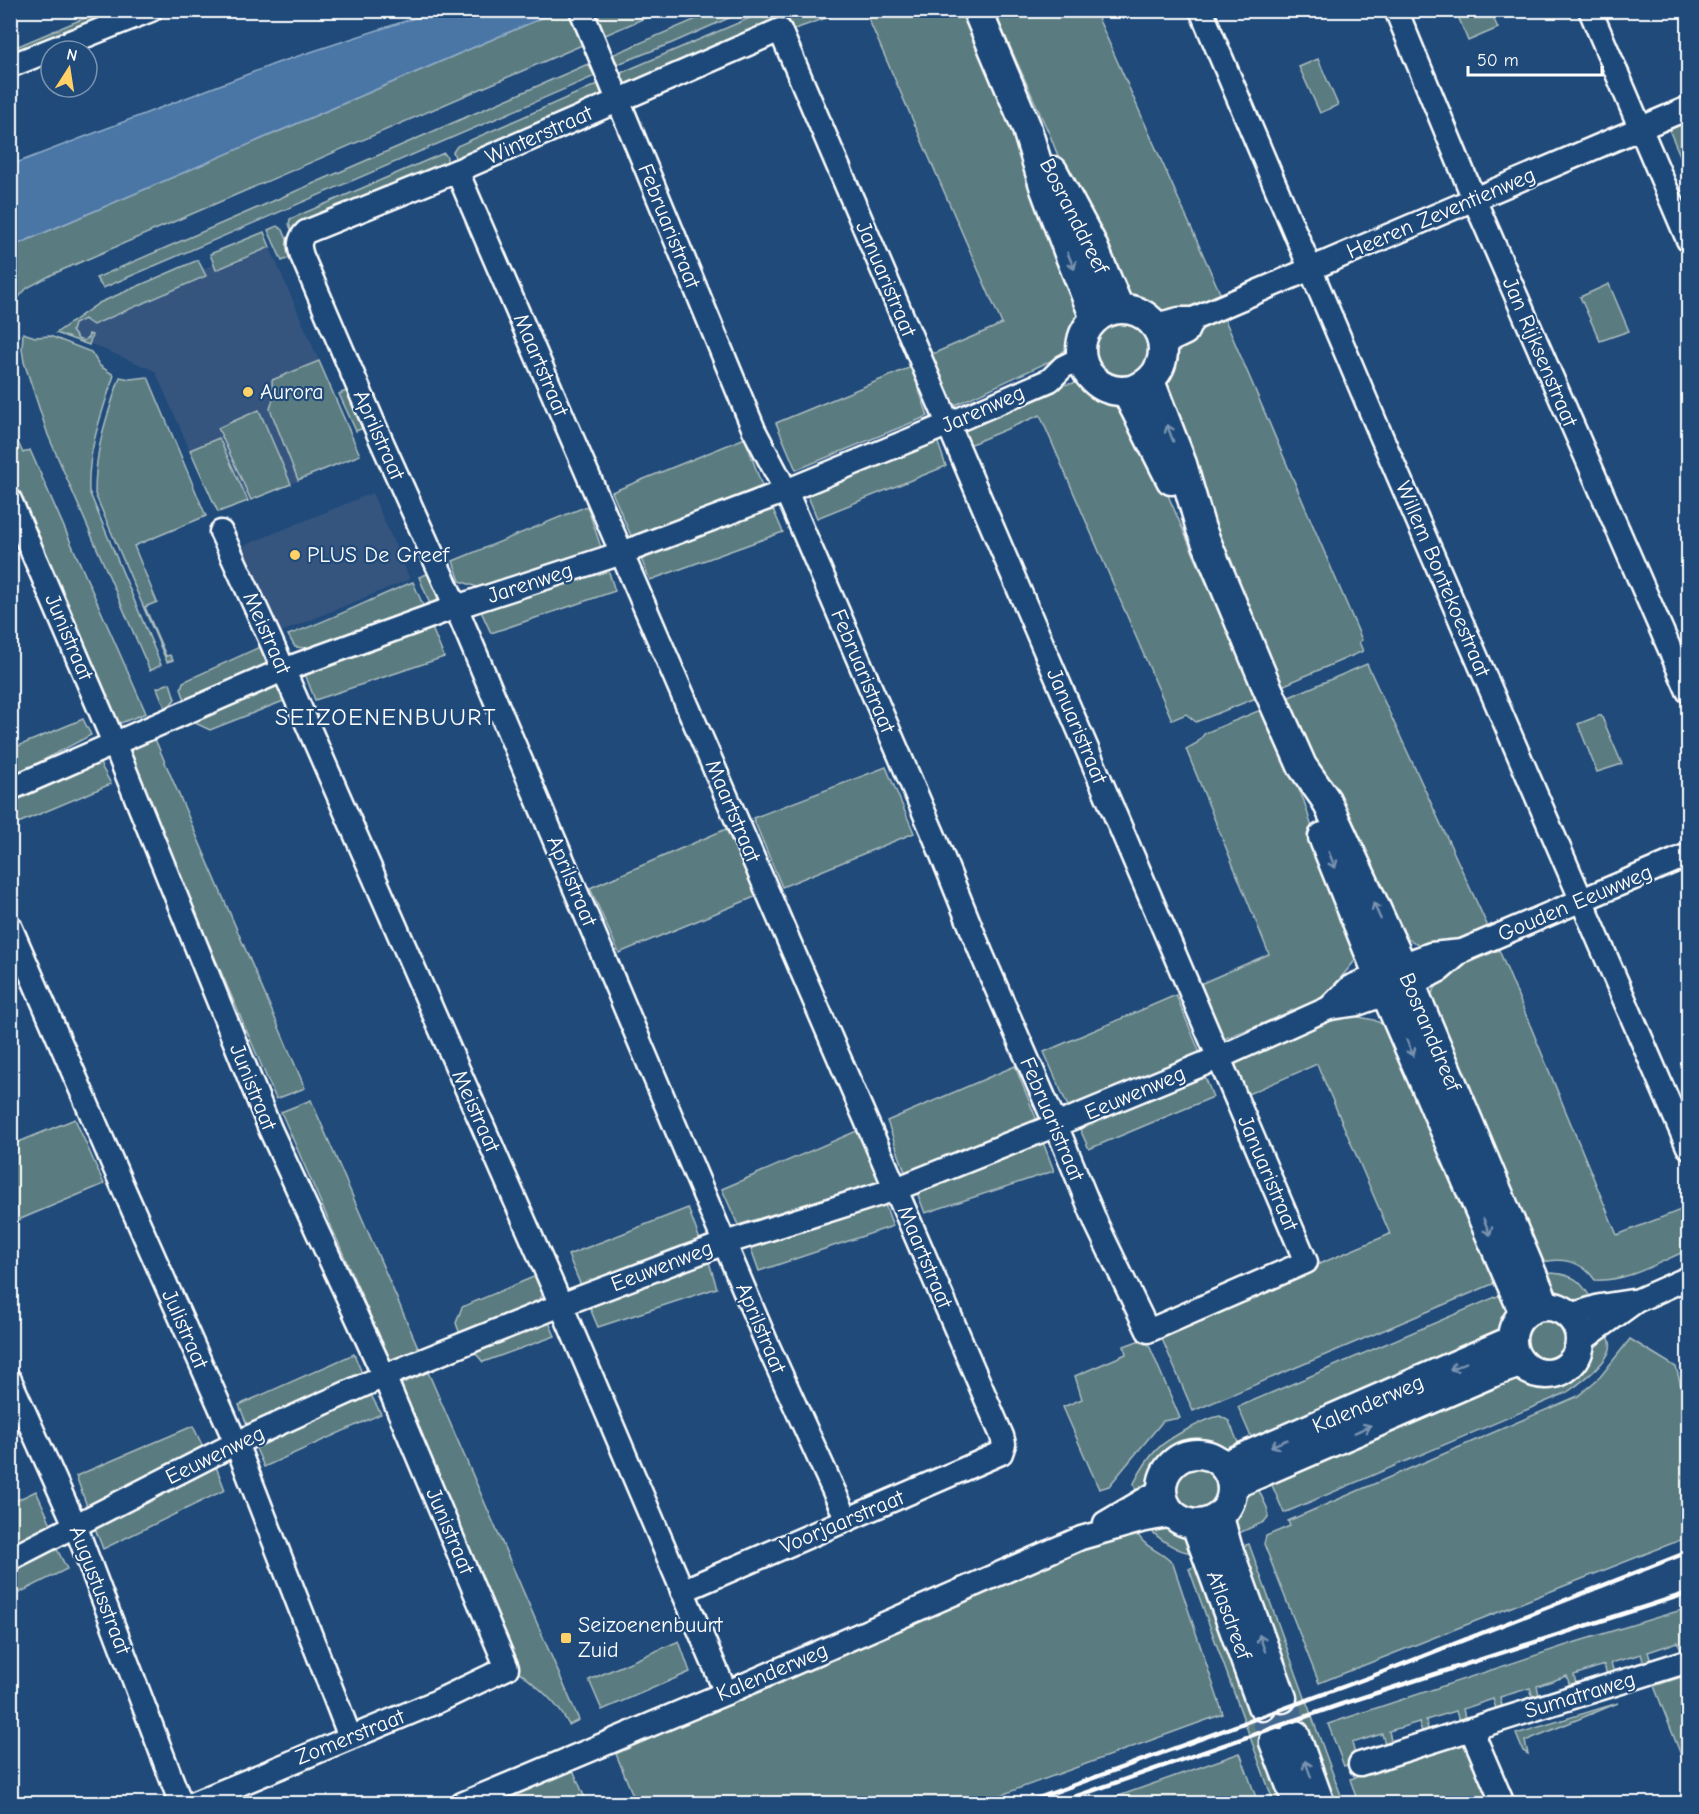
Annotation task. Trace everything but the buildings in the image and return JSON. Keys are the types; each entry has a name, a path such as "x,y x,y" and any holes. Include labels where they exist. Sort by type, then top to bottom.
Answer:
{"main road":[{"name":"Bosranddreef","path":"977,10 1026,126 1091,242 1107,313"},
{"path":"1133,310 1145,315 1159,334 1163,358 1158,370 1138,386 1112,390 1098,384 1085,366 1081,343 1086,329 1107,313 1133,310"},
{"name":"Bosranddreef","path":"1138,386 1166,471 1201,529 1302,766 1326,800 1394,980 1555,1318"},
{"path":"1555,1318 1577,1356 1567,1367 1553,1374 1534,1372 1516,1352 1512,1333 1516,1322 1555,1318"},
{"name":"Kalenderweg","path":"1228,1476 1481,1378 1516,1352"},
{"path":"1189,1454 1208,1455 1228,1476 1232,1497 1227,1509 1187,1512 1164,1475 1172,1464 1189,1454"},
{"name":"Atlasdreef","path":"1187,1512 1227,1546 1272,1702"},
{"path":"1298,1803 1285,1738 1320,1803"}],"street":[{"path":"10,66 150,10"},
{"name":"Willem Bontekoestraat","path":"1201,10 1374,420 1689,1147"},
{"name":"Jan Rijksenstraat","path":"1396,10 1474,199 1689,691"},
{"path":"1590,10 1689,240"},
{"name":"Februaristraat","path":"582,15 754,430 786,491 935,838 982,956 1056,1125 1097,1226 1148,1331"},
{"name":"Winterstraat","path":"300,241 312,230 457,171 780,30"},
{"name":"Januaristraat","path":"780,30 1306,1262 1148,1331"},
{"name":"Heeren Zeventienweg","path":"1159,334 1179,319 1193,319 1689,108"},
{"name":"Maartstraat","path":"457,171 1002,1436 1004,1444 1001,1453"},
{"name":"Aprilstraat","path":"300,241 299,249 327,316 456,607 768,1346 848,1520"},
{"name":"Jarenweg","path":"10,789 283,670 456,607 622,553 786,491 1050,380 1063,367 1085,366"},
{"name":"Junistraat","path":"10,501 114,742 270,1130 384,1376 507,1668"},
{"name":"Meistraat","path":"221,532 561,1305 726,1693"},
{"name":"Gouden Eeuwweg","path":"1394,980 1431,954 1462,951 1689,855"},
{"name":"Julistraat","path":"10,926 236,1443 350,1737"},
{"name":"Eeuwenweg","path":"10,1559 236,1443 384,1376 561,1305 725,1243 896,1188 1218,1058 1329,1008 1357,1004 1394,980"},
{"path":"1555,1318 1636,1301 1689,1278"},
{"name":"Augustusstraat","path":"10,1380 75,1525 182,1803"},
{"name":"Voorjaarstraat","path":"682,1591 1001,1453"},
{"name":"Kalenderweg","path":"462,1803 726,1693 1081,1538 1187,1512"},
{"name":"Sumatraweg","path":"1360,1764 1689,1661"},
{"name":"Zomerstraat","path":"192,1803 436,1702 507,1668"},
{"path":"1471,1729 1503,1803"}],"shaded area":[{"path":"439,10 558,11 11,247 11,165 277,63"},
{"name":"Aurora","path":"268,243 360,455 218,514 155,371 65,333 81,317"},
{"path":"372,493 410,579 274,635 238,548"}],"green space":[{"path":"785,10 846,11 792,30"},
{"path":"101,11 131,11 60,39 39,39 39,47 11,58 11,49"},
{"path":"558,11 569,11 582,45 53,274 27,288 11,306 11,247"},
{"path":"592,11 661,11 603,36"},
{"path":"715,11 745,11 618,64 612,55"},
{"path":"766,11 772,13 777,24 626,86 622,83 620,74 623,72"},
{"path":"865,11 964,11 1053,218 1082,309 1080,325 1070,344 1057,358 953,406 930,355 1002,324"},
{"path":"994,11 1095,11 1221,295 1172,315 1146,308 1124,294 1072,192 1051,138"},
{"path":"1456,11 1490,11 1498,28 1468,41"},
{"path":"1318,59 1338,105 1320,113 1299,67"},
{"path":"588,64 595,76 103,288 96,278"},
{"path":"598,84 603,98 456,160 453,152 457,146"},
{"path":"1688,123 1688,142 1685,144 1688,152 1688,174 1670,132 1673,125"},
{"path":"444,153 447,157 447,167 401,187 385,186 335,209 337,213 292,232 290,219"},
{"path":"277,226 283,230 294,256 282,261 268,230"},
{"path":"264,232 270,247 216,270 210,254"},
{"path":"198,260 206,276 93,325 84,319 74,324 72,331 78,339 83,341 88,338 89,334 92,335 89,345 56,333 99,303"},
{"path":"1609,284 1629,331 1600,341 1580,297"},
{"path":"1223,315 1362,640 1359,642 1363,651 1282,686 1194,474 1161,383 1166,363 1178,340"},
{"path":"1118,321 1128,321 1138,325 1146,333 1150,348 1146,363 1138,371 1128,375 1118,375 1108,371 1100,363 1096,353 1096,343 1100,333 1108,325"},
{"path":"23,333 35,337 50,336 91,352 100,366 114,375 93,447 89,491 161,665 150,671 48,435 24,362"},
{"path":"319,361 360,455 298,480 270,409 273,399 272,380"},
{"path":"911,367 928,416 796,470 776,423"},
{"path":"120,377 130,379 148,377 206,516 134,546 157,602 145,607 166,656 170,655 173,660 167,662 95,494 99,448"},
{"path":"1083,382 1115,396 1167,493 1256,698 1196,722 1186,714 1172,720 1040,415 969,445 960,423 1062,385"},
{"path":"351,389 368,426 356,431 339,394"},
{"path":"259,410 291,484 251,500 218,428"},
{"path":"10,425 23,453 30,450 146,713 118,724 11,478"},
{"path":"219,438 248,501 218,512 190,450"},
{"path":"745,438 762,486 632,538 612,492"},
{"path":"937,440 946,466 817,518 807,494"},
{"path":"587,506 601,547 485,590 460,581 453,561"},
{"path":"772,507 783,532 650,580 639,554"},
{"path":"607,566 615,591 491,633 479,607"},
{"path":"430,573 439,596 439,603 432,609 419,577"},
{"path":"413,582 426,612 317,649 295,647 288,635 320,623"},
{"path":"432,628 444,657 315,700 305,674"},
{"path":"264,645 270,666 187,705 181,689 183,682"},
{"path":"1367,664 1489,929 1459,941 1438,946 1418,944 1405,937 1391,922 1287,698"},
{"path":"277,682 286,700 210,730 195,723 193,715"},
{"path":"170,683 175,699 166,710 157,688"},
{"path":"1263,709 1304,801 1320,854 1360,948 1353,963 1328,993 1313,1003 1224,1039 1200,984 1269,954 1186,749 1197,743 1205,733"},
{"path":"1601,715 1622,764 1597,772 1578,724"},
{"path":"83,719 91,735 11,777 11,749"},
{"path":"152,732 305,1088 276,1099 123,745"},
{"path":"98,760 111,784 11,826 11,802"},
{"path":"886,767 914,833 782,887 753,818"},
{"path":"726,829 757,896 619,953 590,888"},
{"path":"1499,950 1617,1235 1688,1207 1688,1250 1631,1275 1607,1280 1595,1280 1576,1264 1560,1260 1535,1264 1429,999 1441,981 1449,974"},
{"path":"1176,995 1200,1053 1069,1109 1044,1052"},
{"path":"1359,1017 1374,1020 1386,1026 1502,1280 1193,1411 1159,1332 1390,1234 1317,1064 1248,1094 1233,1061 1311,1027"},
{"path":"1015,1066 1038,1123 905,1172 887,1121"},
{"path":"1204,1074 1213,1097 1089,1149 1078,1125"},
{"path":"311,1100 420,1352 392,1365 281,1112"},
{"path":"75,1119 104,1184 11,1223 11,1145"},
{"path":"859,1130 879,1181 738,1225 722,1189"},
{"path":"1043,1142 1054,1171 925,1213 916,1190"},
{"path":"884,1202 893,1226 759,1271 749,1243"},
{"path":"688,1208 700,1240 581,1286 568,1255"},
{"path":"709,1262 717,1288 598,1327 589,1306"},
{"path":"1552,1273 1578,1281 1594,1303 1577,1302 1558,1294 1541,1277"},
{"path":"536,1276 543,1293 541,1298 534,1302 535,1307 461,1337 456,1323 462,1307"},
{"path":"1507,1292 1510,1312 1503,1333 1255,1446 1238,1407"},
{"path":"1547,1314 1564,1321 1571,1338 1564,1355 1547,1362 1530,1355 1523,1338 1530,1321"},
{"path":"548,1320 555,1336 483,1362 472,1349"},
{"path":"1606,1330 1610,1339 1610,1349 1607,1355 1591,1374 1566,1393 1284,1513 1268,1476 1503,1374 1545,1381 1564,1379 1582,1365 1592,1345"},
{"path":"1146,1338 1180,1418 1163,1421 1109,1486 1099,1489 1063,1407 1082,1399 1075,1376 1126,1354 1124,1346"},
{"path":"1630,1339 1676,1367 1688,1412 1688,1537 1319,1683 1264,1544 1266,1536 1290,1526 1288,1521 1578,1396 1600,1377"},
{"path":"354,1354 364,1378 248,1427 239,1405"},
{"path":"428,1372 579,1720 569,1725 553,1702 518,1671 401,1384"},
{"path":"370,1393 381,1414 264,1467 254,1444"},
{"path":"1220,1416 1229,1421 1242,1452 1220,1453 1215,1448 1199,1445 1176,1450 1162,1461 1150,1485 1137,1496 1134,1483 1156,1450 1179,1433"},
{"path":"193,1426 203,1447 88,1509 76,1476"},
{"path":"215,1464 225,1490 103,1549 93,1523"},
{"path":"1196,1465 1213,1472 1220,1489 1213,1506 1196,1513 1179,1506 1172,1489 1179,1472"},
{"path":"1255,1482 1268,1510 1268,1517 1264,1522 1230,1537 1236,1506"},
{"path":"36,1491 51,1524 11,1546 11,1503"},
{"path":"1168,1525 1190,1536 1192,1552 1182,1551 1170,1545 1150,1529"},
{"path":"1135,1529 1143,1541 1173,1564 1223,1714 979,1803 636,1803 616,1754 629,1748 626,1741 1063,1554"},
{"path":"1249,1544 1344,1803 1325,1803 1236,1555 1235,1549"},
{"path":"55,1545 67,1569 11,1597 11,1569"},
{"path":"1204,1562 1291,1803 1274,1803 1189,1569"},
{"path":"1688,1608 1688,1639 1685,1641 1688,1654 1683,1655 1678,1642 1648,1652 1652,1665 1645,1667 1641,1654 1611,1663 1615,1676 1608,1678 1604,1665 1574,1675 1577,1688 1571,1690 1567,1676 1537,1686 1540,1699 1534,1701 1530,1688 1500,1697 1503,1710 1497,1712 1493,1699 1463,1709 1466,1722 1460,1724 1456,1711 1426,1720 1429,1733 1423,1735 1419,1722 1389,1731 1392,1745 1386,1747 1382,1734 1352,1743 1357,1762 1344,1766 1328,1724 1576,1642"},
{"path":"679,1641 690,1672 602,1710 589,1680"},
{"path":"1688,1675 1688,1773 1654,1686"},
{"path":"1618,1703 1525,1741 1528,1754 1523,1751 1516,1734"},
{"path":"1468,1742 1495,1803 1358,1803 1350,1779"},
{"path":"1240,1753 1258,1803 1099,1803"},
{"path":"571,1765 587,1803 482,1804"}],"tunnel":[{"path":"1282,1698 1295,1735"},
{"path":"1262,1706 1274,1742"}],"railway":[{"path":"1022,1804 1370,1677 1688,1552"},
{"path":"1054,1804 1342,1704 1688,1593"}],"place":[{"name":"Aurora","path":"248,392"},
{"name":"PLUS De Greef","path":"295,555"},
{"name":"Seizoenenbuurt Zuid","path":"566,1638"}],"district":[{"name":"SEIZOENENBUURT","path":"386,717"}]}
